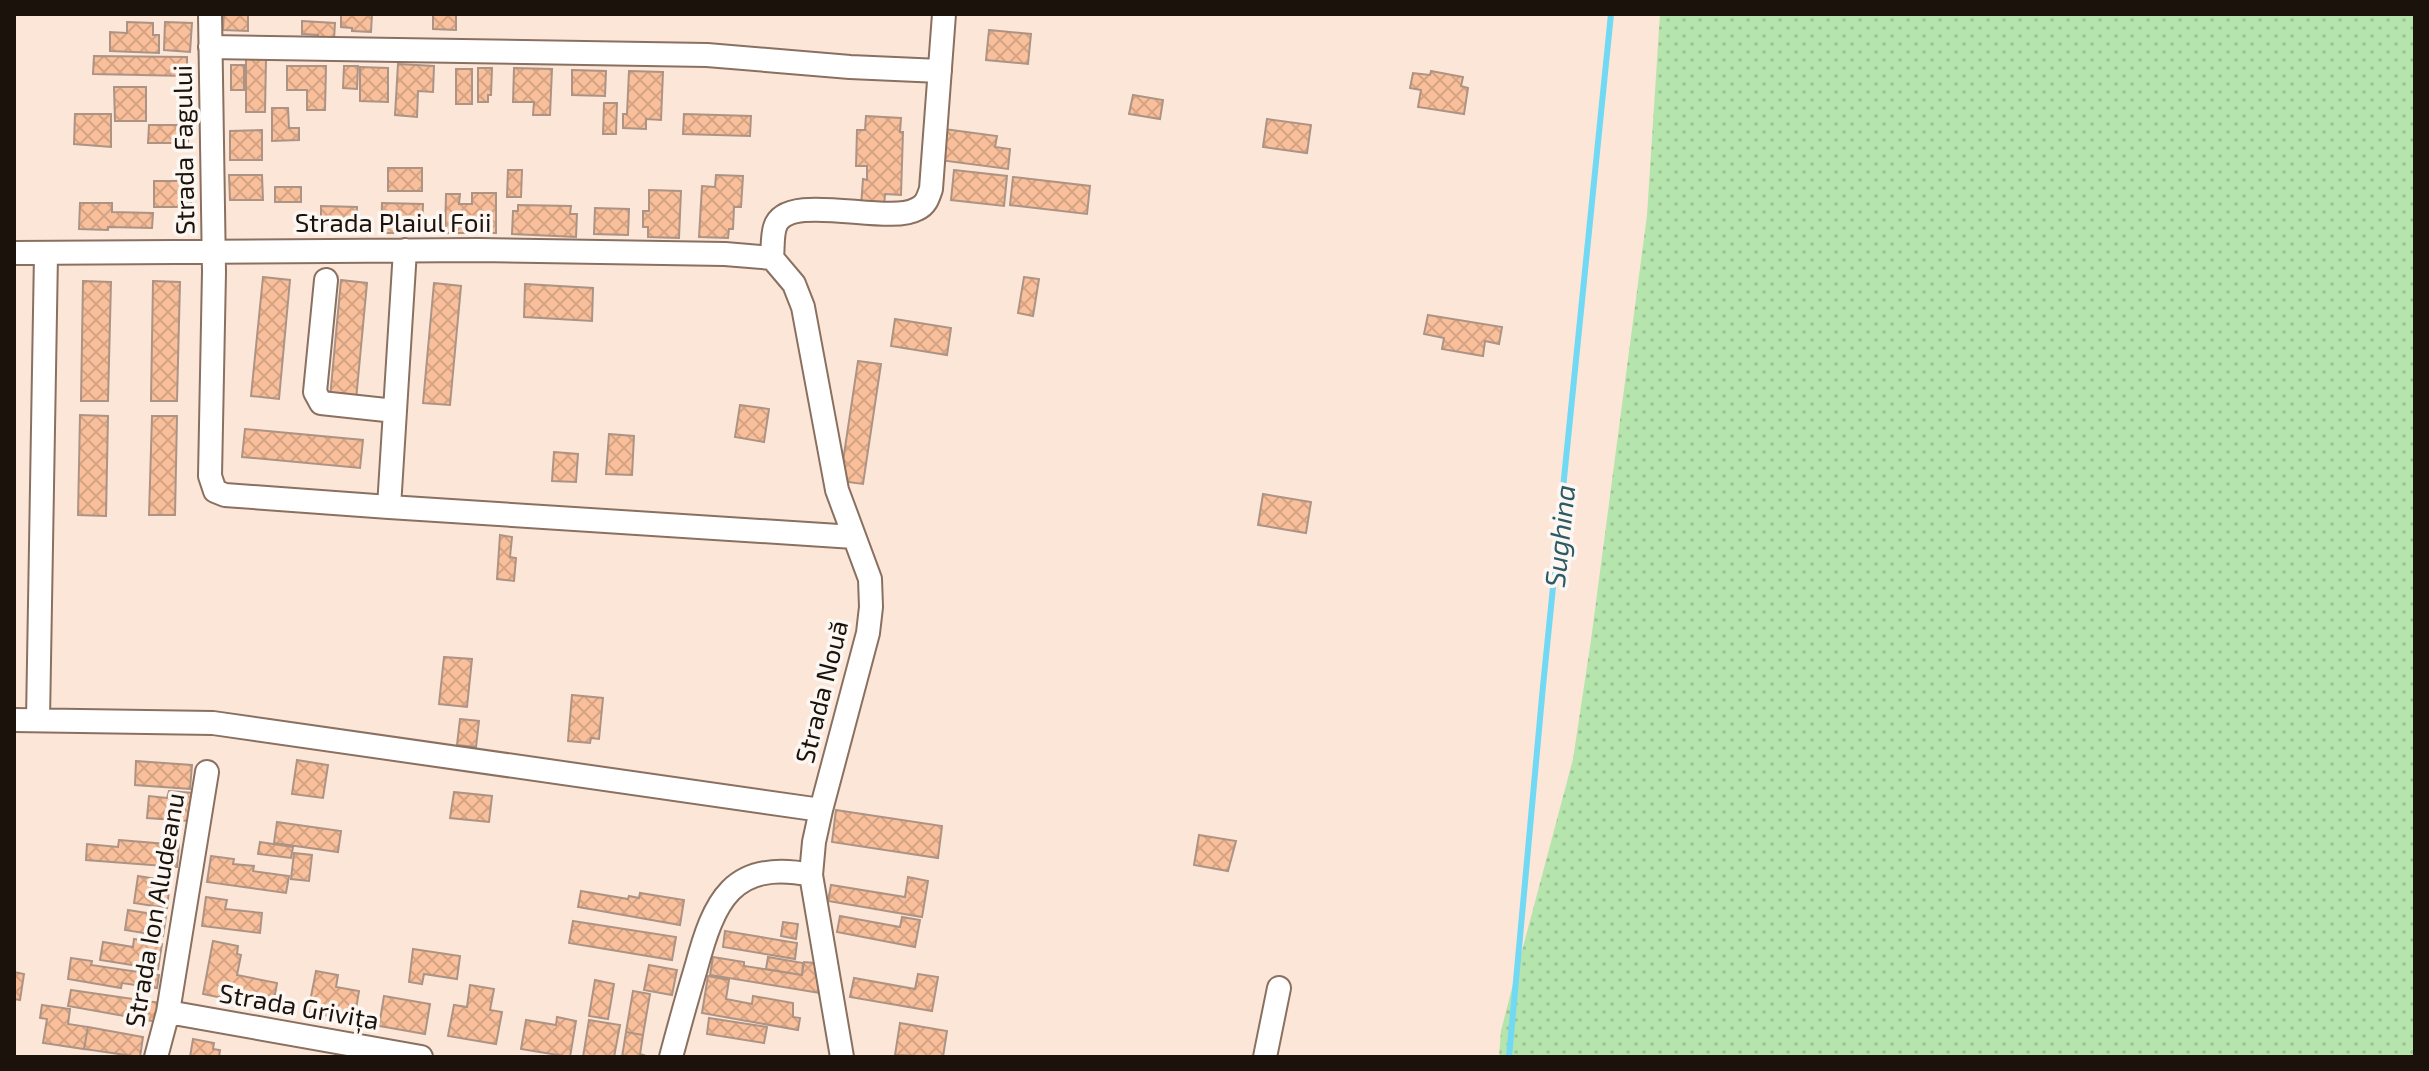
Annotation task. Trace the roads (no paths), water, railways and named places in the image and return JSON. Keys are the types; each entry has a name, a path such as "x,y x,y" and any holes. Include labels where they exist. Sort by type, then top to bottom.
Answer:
{"street":[{"name":"Strada Fagului","path":"210,14 213,253 210,476 215,491 225,495 389,507"},
{"path":"772,258 774,227 789,212 815,210 901,214 915,211 926,203 931,189 944,14"},
{"name":"Strada Fagului","path":"210,47 707,55 940,71"},
{"path":"405,250 389,507 854,537"},
{"name":"Strada Plaiul Foii","path":"14,253 405,250 725,254 772,258"},
{"path":"38,720 46,254"},
{"name":"Strada Nouă","path":"772,258 794,284 803,307 837,490 870,579 868,633 821,810 811,875 842,1057"},
{"path":"326,280 315,392 317,399 321,403 395,411"},
{"path":"14,720 213,723 821,810"},
{"name":"Strada Ion Aludeanu","path":"156,1057 168,1012 207,772"},
{"path":"671,1057 705,934 712,914 723,897 757,874 784,870 811,875"},
{"path":"1265,1057 1279,988"},
{"name":"Strada Grivița","path":"168,1012 421,1057"}],"waterway":[{"name":"Sughina","path":"1509,1057 1611,14"}]}
